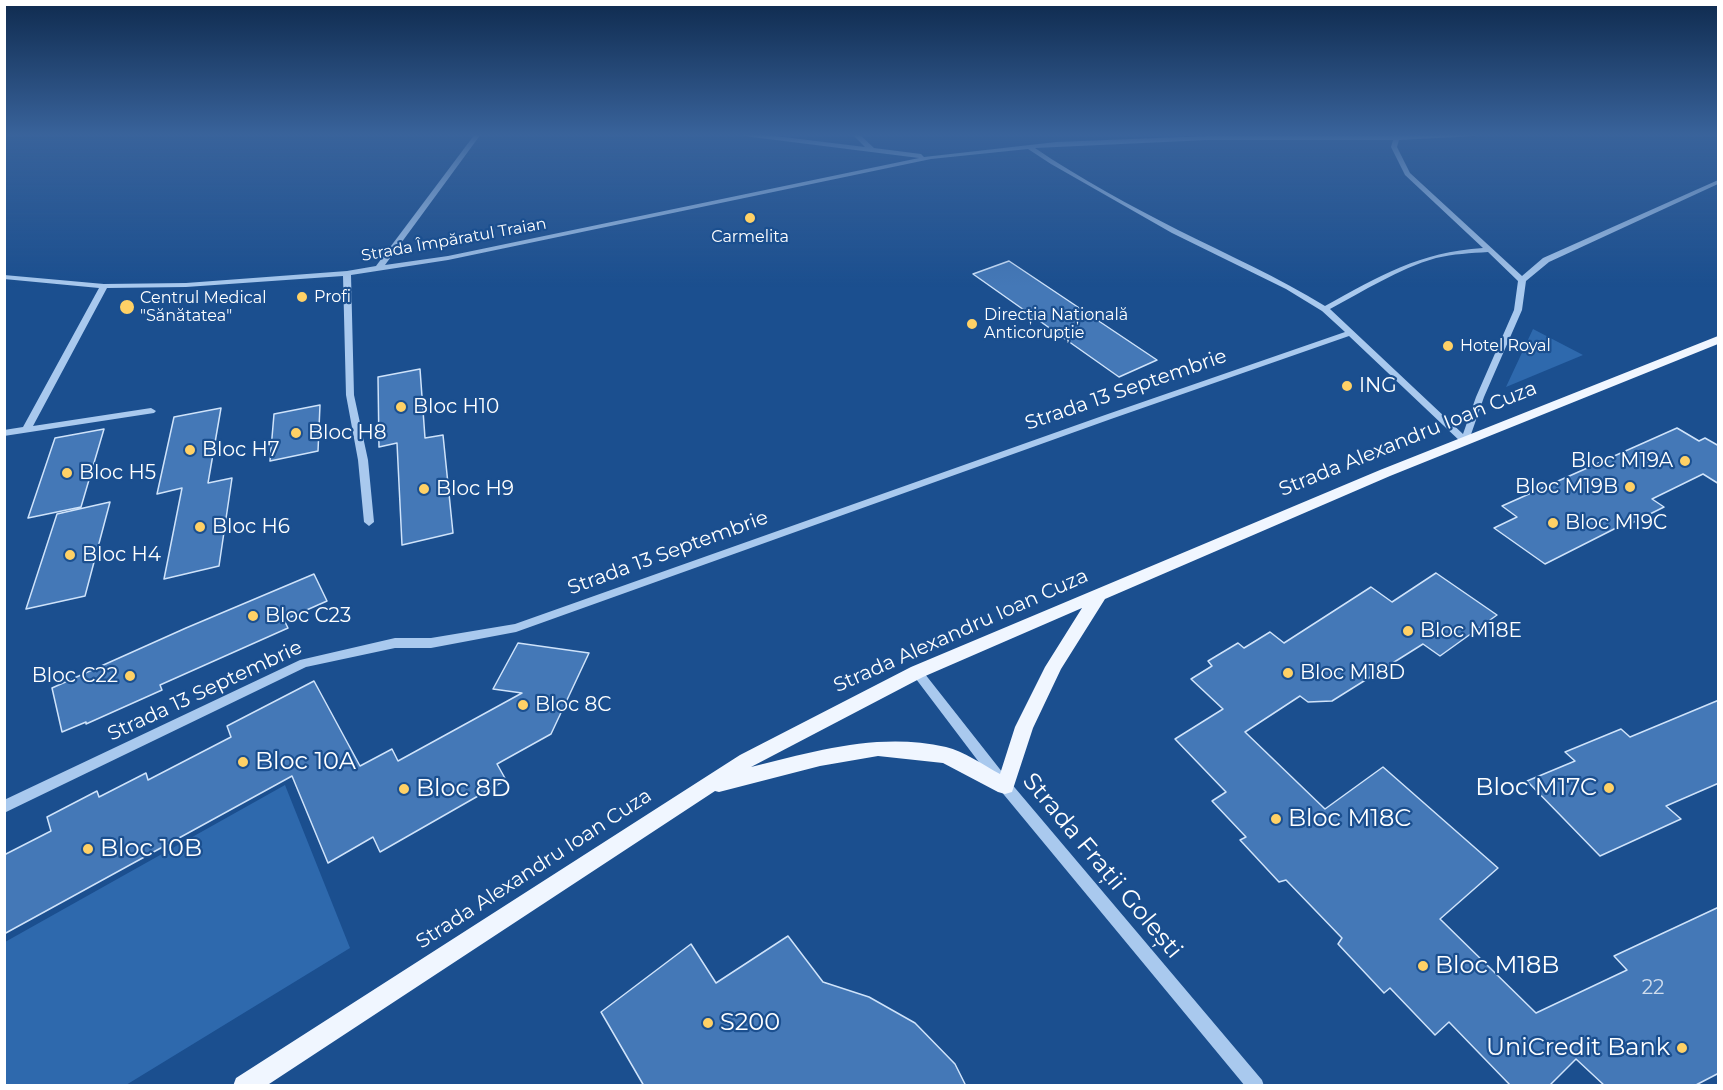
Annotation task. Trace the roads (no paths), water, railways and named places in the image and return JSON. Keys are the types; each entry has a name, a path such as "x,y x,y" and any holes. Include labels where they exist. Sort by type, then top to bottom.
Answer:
{"main road":[{"name":"Strada Alexandru Ioan Cuza","path":"244,1086 746,761 800,731 917,672 1465,441 1719,340"},
{"path":"705,788 820,758 878,748 946,755 1005,786 1024,727 1053,668 1098,597"}],"street":[{"path":"378,269 440,185"},
{"name":"Strada Împăratul Traian","path":"4,277 104,286 186,285 346,273 448,258 801,185"},
{"path":"1092,185 1175,231 1289,287 1325,309 1465,441 1480,397 1518,310 1522,280 1546,260 1713,185"},
{"path":"1419,185 1522,280"},
{"path":"1325,309 1376,281 1433,257 1462,251 1489,250"},
{"path":"346,273 350,395 363,460 369,522"},
{"path":"27,428 104,286"},
{"name":"Strada 13 Septembrie","path":"4,807 304,663 395,643 431,643 516,628 1351,333"},
{"path":"4,433 151,411"},
{"name":"Strada Frații Golești","path":"917,672 1005,786 1256,1086"}],"place":[{"name":"Carmelita","path":"750,218"},
{"name":"Profi","path":"302,297"},
{"name":"Centrul Medical \"Sănătatea\"","path":"127,307"},
{"name":"Direcția Națională Anticorupție","path":"972,324"},
{"name":"Hotel Royal","path":"1448,346"},
{"name":"ING","path":"1347,386"},
{"name":"Bloc H10","path":"401,407"},
{"name":"Bloc H8","path":"296,433"},
{"name":"Bloc H7","path":"190,450"},
{"name":"Bloc M19A","path":"1685,461"},
{"name":"Bloc H5","path":"67,473"},
{"name":"Bloc M19B","path":"1630,487"},
{"name":"Bloc H9","path":"424,489"},
{"name":"Bloc M19C","path":"1553,523"},
{"name":"Bloc H6","path":"200,527"},
{"name":"Bloc H4","path":"70,555"},
{"name":"Bloc C23","path":"253,616"},
{"name":"Bloc M18E","path":"1408,631"},
{"name":"Bloc M18D","path":"1288,673"},
{"name":"Bloc C22","path":"130,676"},
{"name":"Bloc 8C","path":"523,705"},
{"name":"Bloc 10A","path":"243,762"},
{"name":"Bloc M17C","path":"1609,788"},
{"name":"Bloc 8D","path":"404,789"},
{"name":"Bloc M18C","path":"1276,819"},
{"name":"Bloc 10B","path":"88,849"},
{"name":"Bloc M18B","path":"1423,966"},
{"name":"S200","path":"708,1023"},
{"name":"UniCredit Bank","path":"1682,1048"}]}
